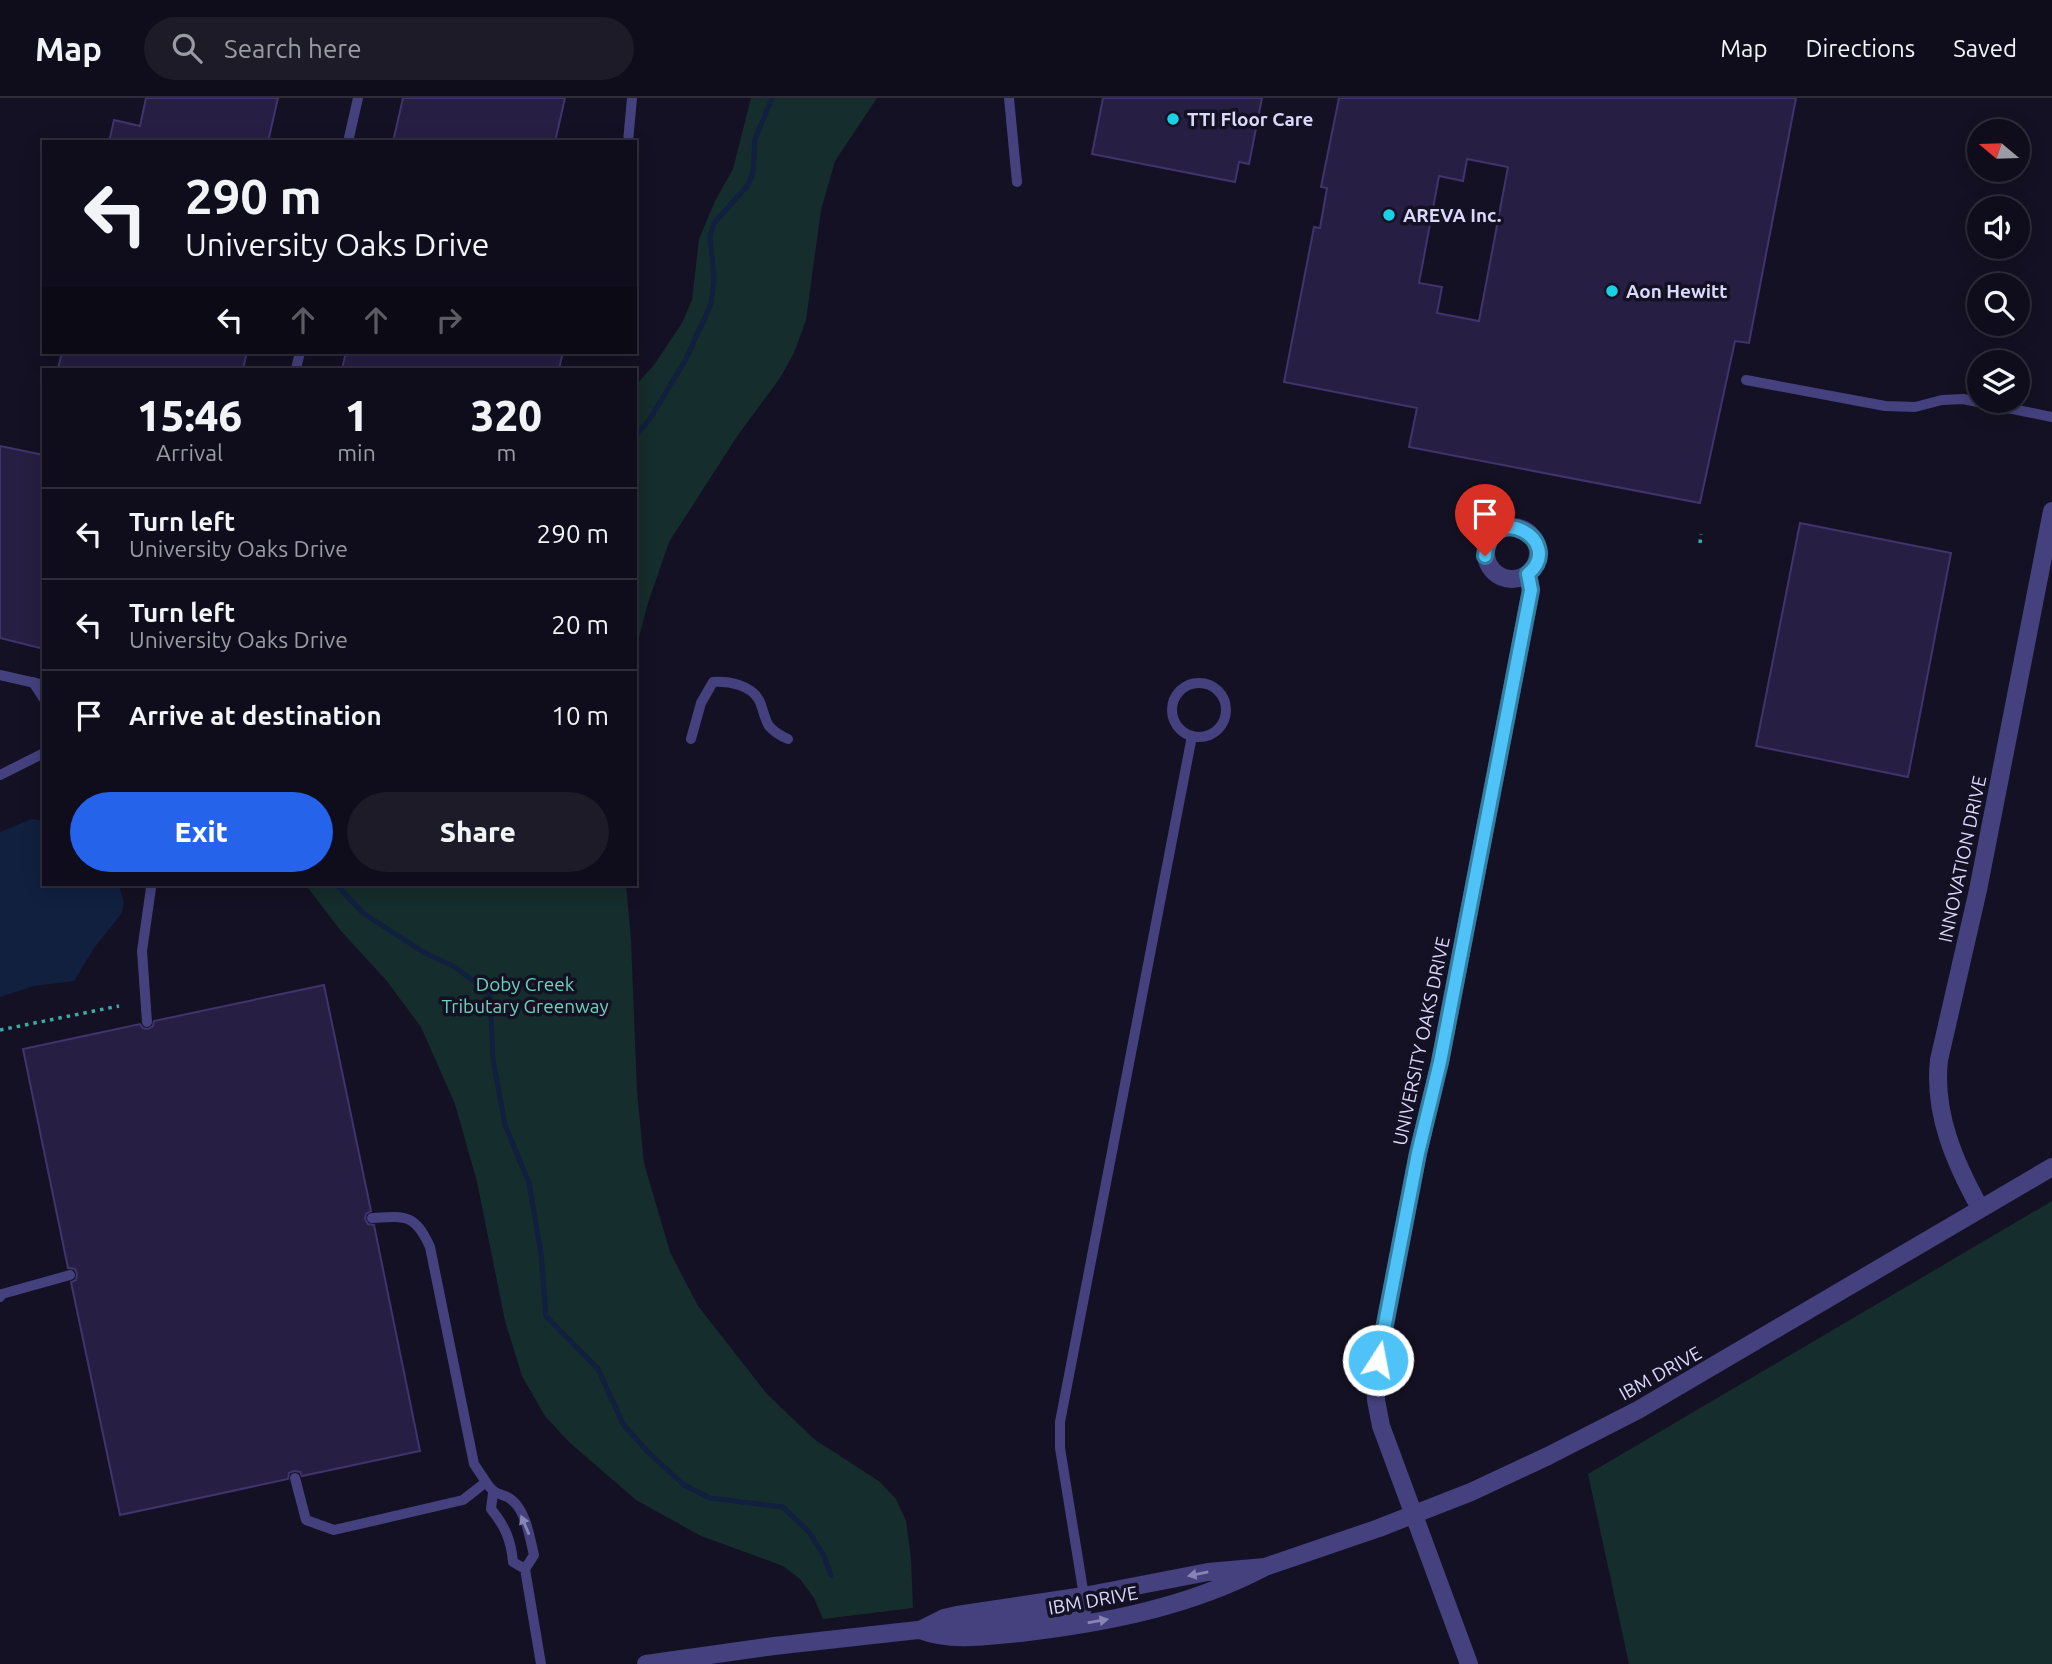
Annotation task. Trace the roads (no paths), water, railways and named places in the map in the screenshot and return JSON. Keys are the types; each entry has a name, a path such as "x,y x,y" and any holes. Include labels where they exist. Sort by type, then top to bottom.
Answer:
{"street":[{"name":"INNOVATION DRIVE","path":"1980,1208 1955,1160 1939,1102 1937,1077 1941,1049 1983,868 2052,511"},
{"name":"UNIVERSITY OAKS DRIVE","path":"1469,1664 1378,1414 1376,1373 1418,1153 1440,1062 1488,821 1531,590 1528,574"},
{"name":"IBM DRIVE","path":"920,1630 933,1635 982,1637 1140,1613 1209,1593 1265,1567 1379,1528 1471,1492 1548,1456 1729,1359 2052,1167"},
{"name":"IBM DRIVE","path":"646,1664 920,1630 944,1618 957,1615 1084,1596 1208,1572 1265,1567"}],"lane":[{"path":"348,140 358,98"},
{"path":"628,140 632,98"},
{"path":"1009,98 1017,181"},
{"path":"1746,380 1885,406 1915,407 1942,400 1963,399 2052,417"},
{"path":"0,675 38,683"},
{"path":"691,739 705,692 713,682 718,681 752,691 760,702 769,726 788,739"},
{"path":"1192,683 1210,685 1223,697 1226,715 1217,730 1209,735 1192,736 1178,727 1173,719 1173,702 1177,693 1192,683"},
{"path":"1084,1596 1060,1448 1060,1422 1192,736"},
{"path":"0,775 42,753"},
{"path":"147,1023 142,951 150,886"},
{"path":"372,1217 403,1216 421,1227 430,1247 474,1464 493,1493 513,1501 527,1526 534,1555 526,1569 541,1664"},
{"path":"0,1297 2,1294 70,1275"},
{"path":"295,1478 306,1520 334,1530 463,1500 486,1482"},
{"path":"493,1493 491,1508 511,1541 513,1562 526,1569"}],"water":[{"path":"32,819 42,821 42,886 120,886 124,904 121,914 94,948 74,981 34,986 0,997 0,832"}],"waterway":[{"path":"637,434 649,420 685,361 711,304 714,278 710,236 714,223 748,185 753,173 755,139 772,98"},
{"path":"338,886 363,913 423,952 455,967 490,994 493,1059 505,1125 529,1183 541,1253 546,1316 598,1369 623,1424 648,1452 684,1485 710,1498 783,1507 809,1532 823,1554 831,1575"}],"place":[{"name":"TTI Floor Care","path":"1173,119"},
{"name":"AREVA Inc.","path":"1389,215"},
{"name":"Aon Hewitt","path":"1612,291"}],"park label":[{"name":"Doby Creek Tributary Greenway","path":"525,995"}]}
